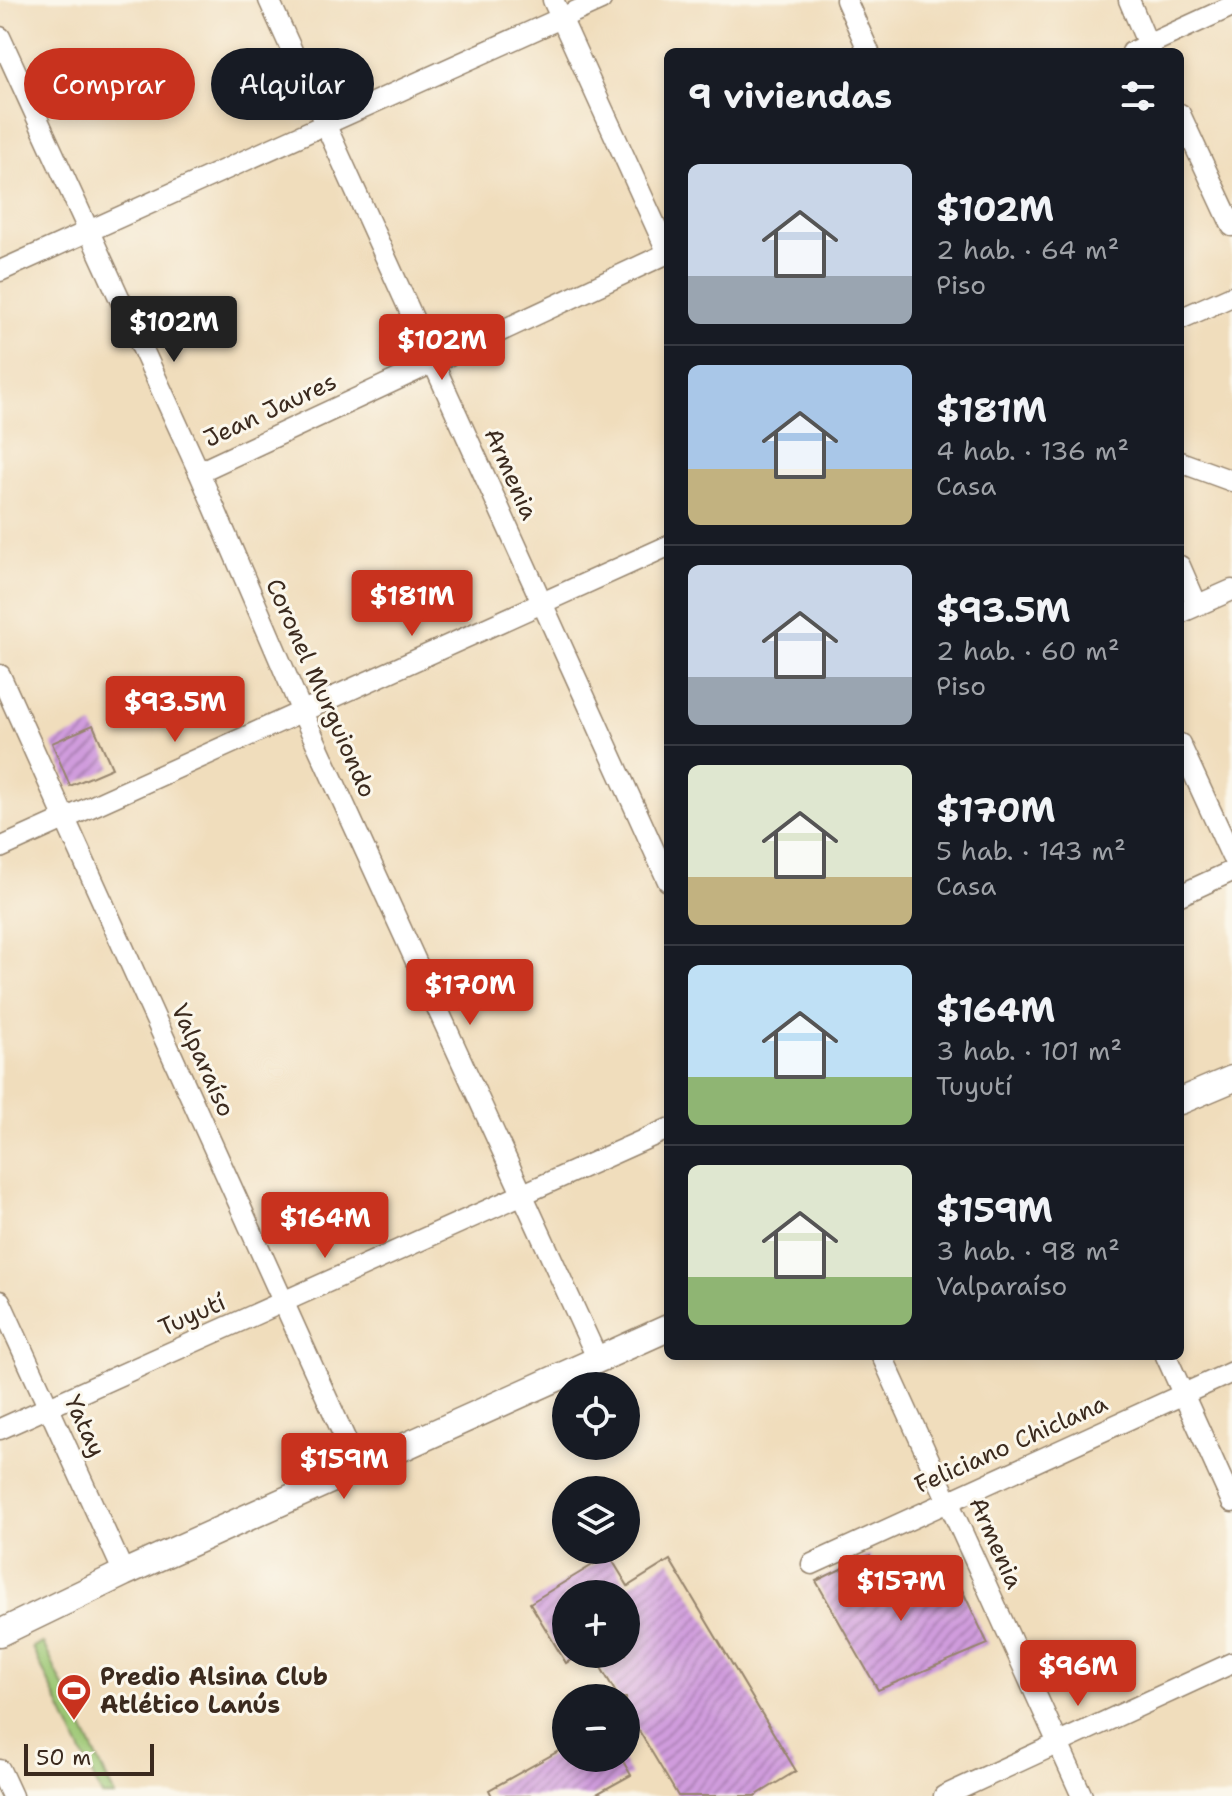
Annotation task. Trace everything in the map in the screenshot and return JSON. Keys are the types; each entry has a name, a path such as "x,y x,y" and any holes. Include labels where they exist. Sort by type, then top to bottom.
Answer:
{"main road":[{"path":"1184,1099 1232,1079"},
{"path":"0,1633 124,1573 664,1330"}],"street":[{"name":"Armenia","path":"269,0 539,603 661,845"},
{"path":"0,271 325,127 557,9 601,0"},
{"path":"846,0 867,48"},
{"path":"1129,0 1143,48"},
{"path":"1148,48 1232,6"},
{"path":"557,9 664,244"},
{"name":"Coronel Murguiondo","path":"0,37 91,231 302,712 598,1360"},
{"path":"1184,123 1232,226"},
{"name":"Jean Jaures","path":"199,472 664,255"},
{"path":"1184,317 1232,296"},
{"path":"1184,463 1232,481"},
{"path":"0,848 664,548"},
{"path":"1184,585 1189,609 1232,590"},
{"name":"Valparaíso","path":"0,675 358,1467"},
{"path":"1184,753 1232,857"},
{"path":"1184,893 1232,871"},
{"name":"Tuyutí","path":"0,1429 664,1131"},
{"name":"Yatay","path":"0,1301 124,1573"},
{"name":"Armenia","path":"884,1360 1082,1796"},
{"path":"1168,1360 1232,1502"},
{"name":"Feliciano Chiclana","path":"812,1564 1232,1372"},
{"path":"944,1796 1232,1663"},
{"path":"0,1770 12,1796"}],"green space":[{"name":"Predio Alsina Club Atlético Lanús","path":"43,1643 115,1796 102,1796 32,1647"}],"building":[{"path":"93,725 112,768 70,786 52,743"},
{"path":"870,1555 890,1600 955,1575 988,1644 878,1690 816,1581"},
{"path":"670,1560 796,1771 755,1796 678,1796 640,1732 640,1684 611,1684 601,1668 640,1668 638,1580"},
{"path":"594,1564 615,1564 624,1580 568,1580"},
{"path":"552,1590 552,1640 530,1603"},
{"path":"552,1755 552,1772 629,1772 631,1775 593,1796 492,1796 489,1790"}],"place":[{"name":"Predio Alsina Club Atlético Lanús","path":"74,1722"}]}
